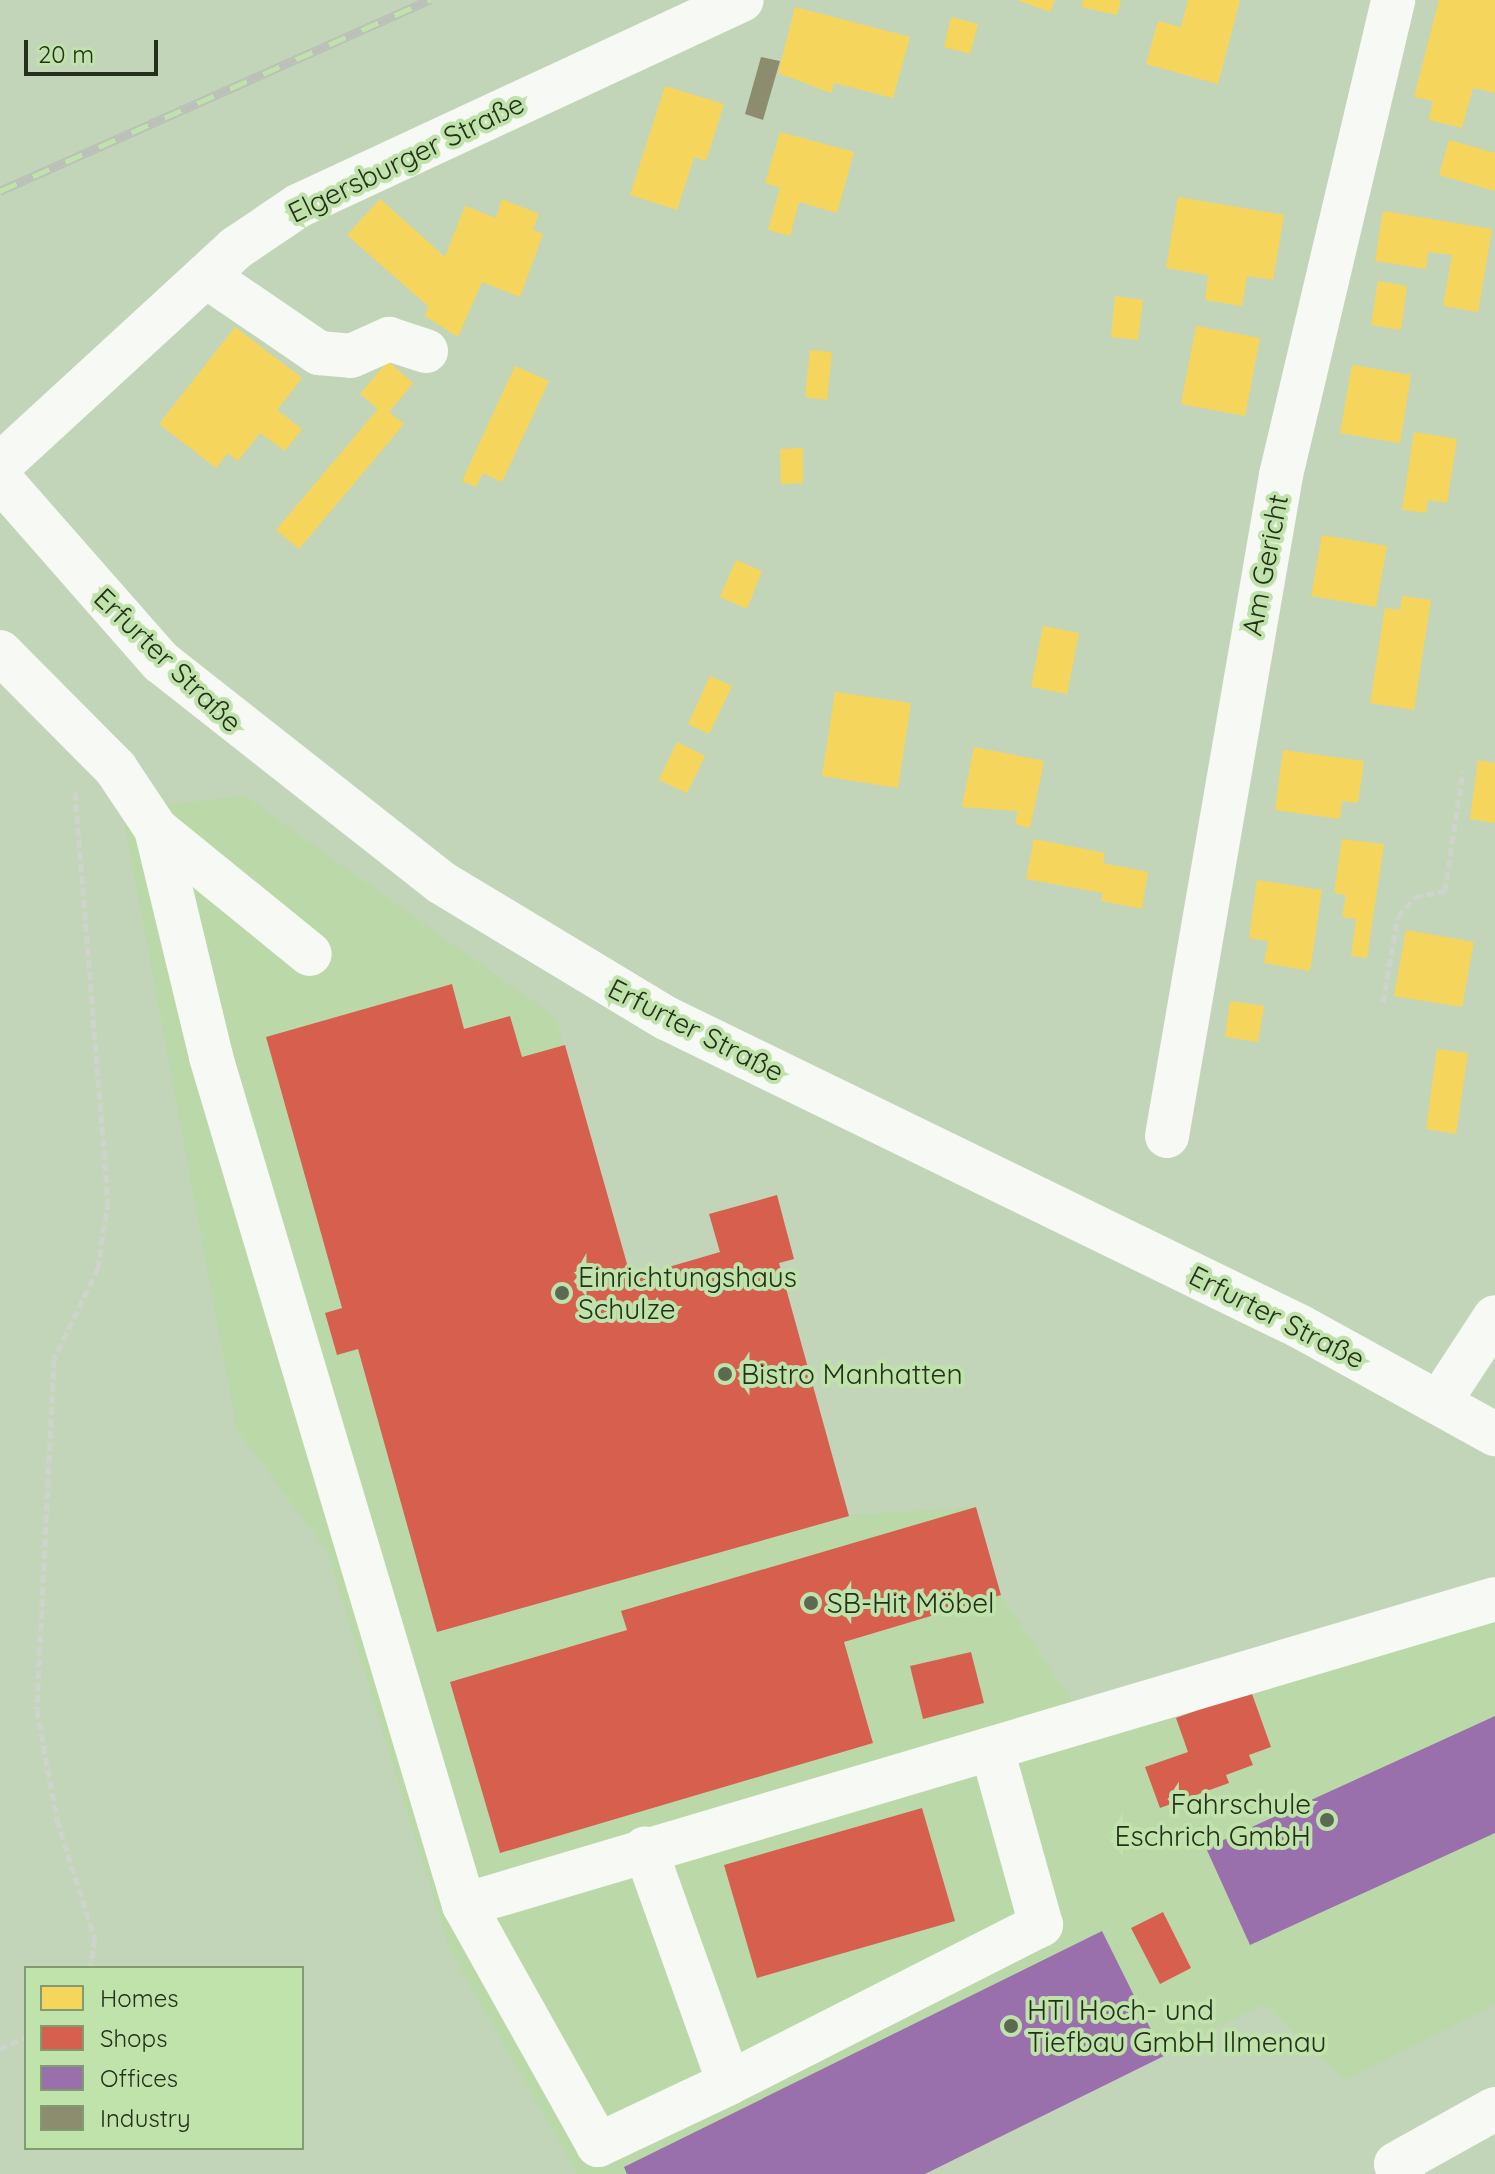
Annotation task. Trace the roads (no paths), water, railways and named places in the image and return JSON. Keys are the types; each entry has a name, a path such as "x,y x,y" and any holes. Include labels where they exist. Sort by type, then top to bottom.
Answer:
{"street":[{"name":"Elgersburger Straße","path":"0,465 206,276 298,206 741,0"},
{"name":"Am Gericht","path":"1167,1136 1281,475 1393,0"},
{"path":"206,276 319,353 351,356 389,339 426,351"},
{"name":"Erfurter Straße","path":"0,479 161,662 442,883 666,1018 1440,1401 1495,1434"},
{"path":"0,652 69,727 116,769 156,829 310,954"},
{"path":"156,829 211,1057 464,1905 598,2145 729,2083 1041,1925 992,1749"},
{"path":"1440,1401 1495,1317"},
{"path":"464,1905 1495,1599"},
{"path":"645,1849 729,2083"},
{"path":"1403,2174 1396,2164 1495,2109"}],"railway":[{"path":"0,191 430,0"}],"place":[{"name":"Einrichtungshaus Schulze","path":"562,1293"},
{"name":"Bistro Manhatten","path":"725,1374"},
{"name":"SB-Hit Möbel","path":"811,1603"},
{"name":"Fahrschule Eschrich GmbH","path":"1327,1820"},
{"name":"HTI Hoch- und Tiefbau GmbH Ilmenau","path":"1011,2026"}]}
